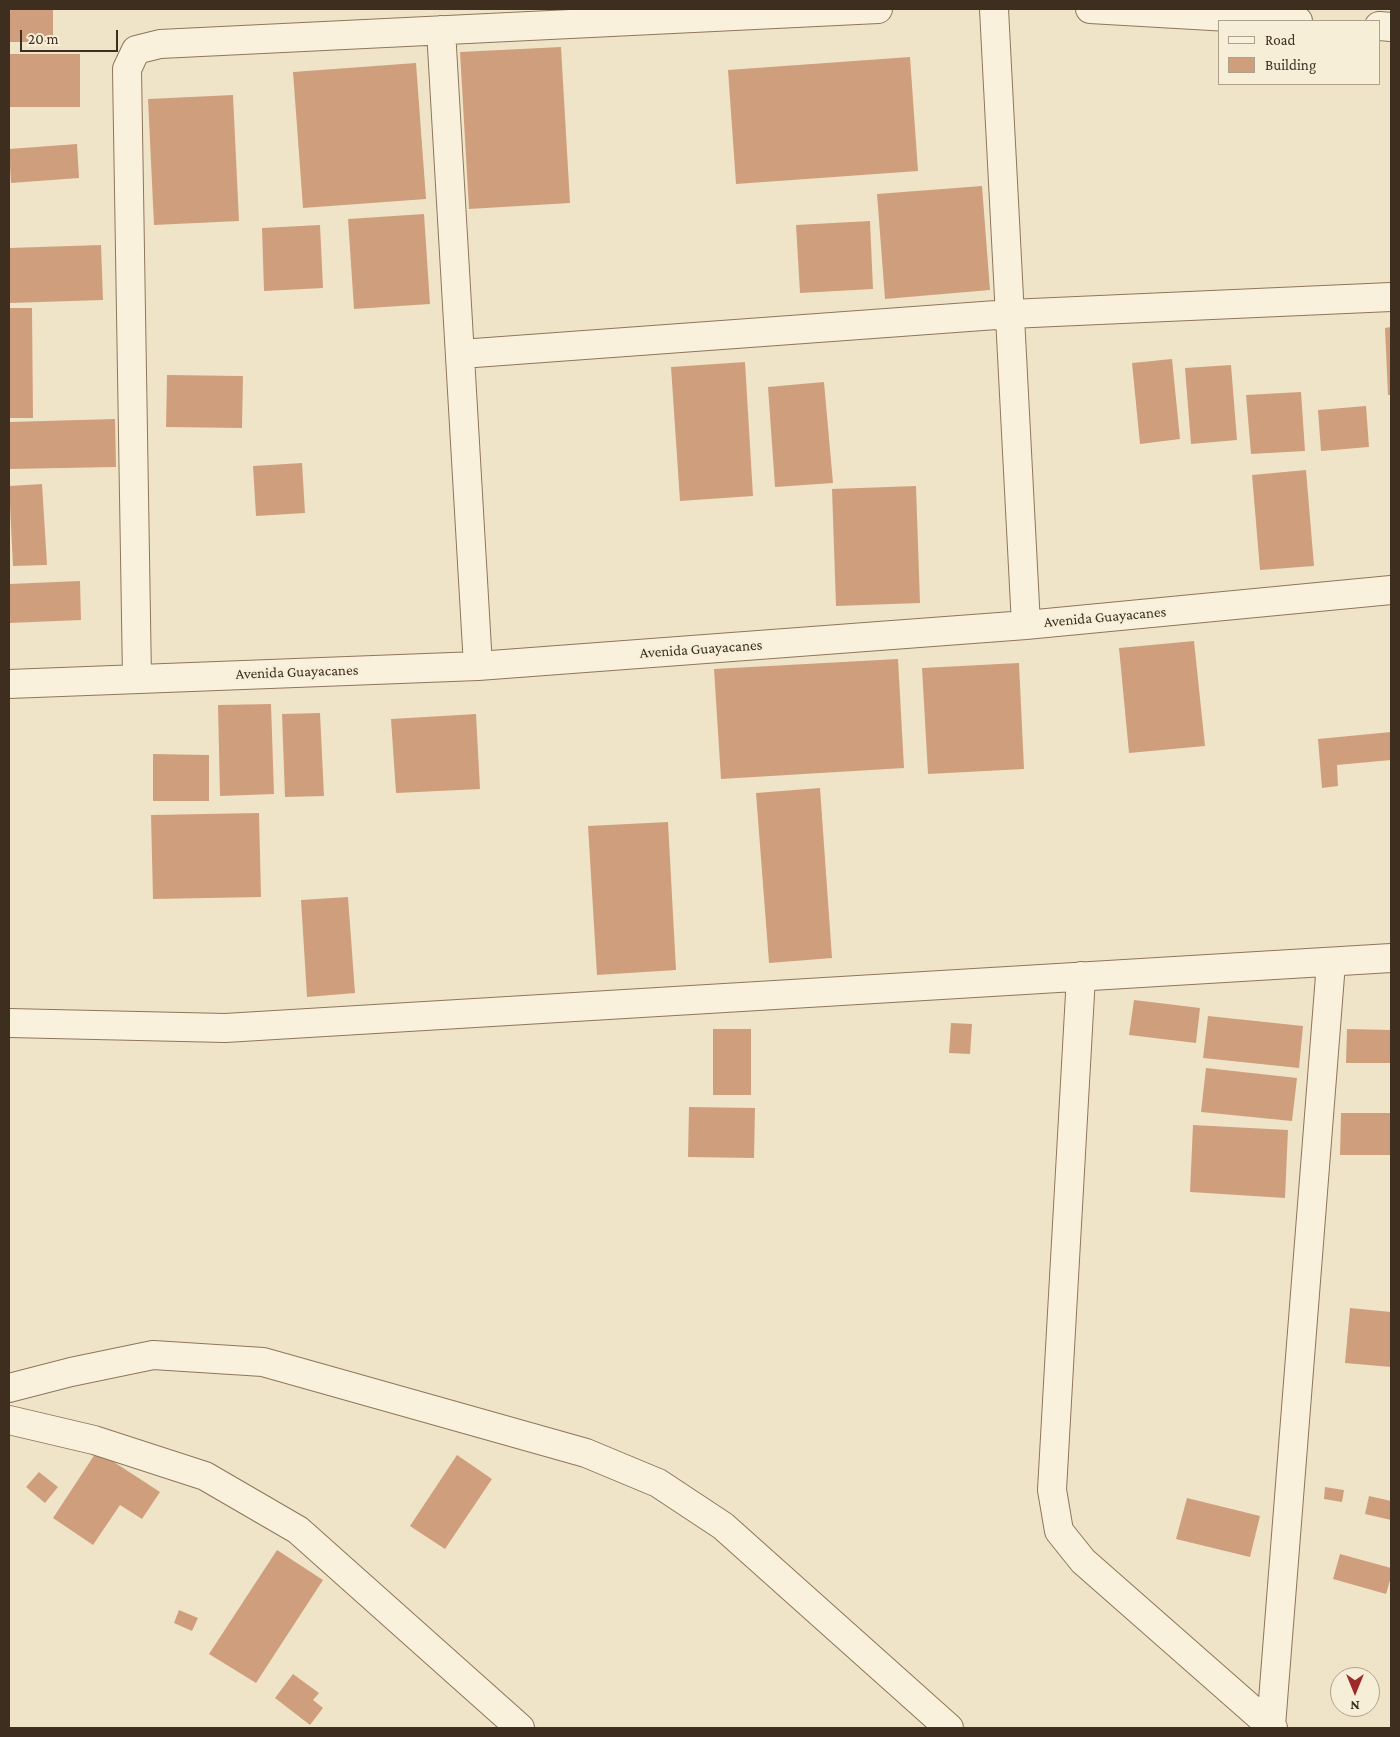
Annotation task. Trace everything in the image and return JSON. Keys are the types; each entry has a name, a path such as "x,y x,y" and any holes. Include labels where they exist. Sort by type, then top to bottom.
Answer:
{"street":[{"path":"137,678 126,69 136,50 160,44 878,9"},
{"path":"994,9 1026,625"},
{"path":"1090,9 1281,20"},
{"path":"441,30 478,666"},
{"path":"461,354 1010,314 1391,297"},
{"name":"Avenida Guayacanes","path":"9,684 478,666 1026,625 1391,590"},
{"path":"9,1023 225,1028 1391,958"},
{"path":"1272,1727 1332,963"},
{"path":"1080,976 1052,1490 1059,1531 1083,1561 1272,1727"},
{"path":"9,1388 71,1372 153,1355 263,1362 586,1453 658,1483 723,1526 949,1728"},
{"path":"9,1420 94,1440 205,1476 298,1530 520,1728"}],"building":[{"path":"9,9 53,9 53,42 9,42"},
{"path":"561,47 570,203 469,209 460,52"},
{"path":"9,54 80,54 80,107 9,107"},
{"path":"910,57 918,171 736,184 728,70"},
{"path":"416,63 426,199 303,208 293,72"},
{"path":"233,95 239,221 154,225 148,99"},
{"path":"77,144 79,178 11,183 9,149"},
{"path":"982,186 990,290 885,299 877,194"},
{"path":"424,214 430,304 354,309 348,219"},
{"path":"870,221 873,289 800,293 796,225"},
{"path":"320,225 323,288 264,291 262,228"},
{"path":"101,245 103,300 9,303 9,248"},
{"path":"9,308 32,308 33,418 9,418"},
{"path":"1391,327 1391,395 1388,395 1385,328"},
{"path":"1172,359 1180,439 1140,444 1132,363"},
{"path":"745,362 753,496 680,501 671,367"},
{"path":"1231,365 1237,440 1191,444 1185,368"},
{"path":"167,375 243,376 242,428 166,427"},
{"path":"824,382 833,483 775,487 768,387"},
{"path":"1301,392 1305,451 1251,454 1246,395"},
{"path":"1366,406 1369,447 1321,451 1318,410"},
{"path":"115,419 116,467 9,469 9,422"},
{"path":"302,463 305,513 256,516 253,466"},
{"path":"1306,470 1314,566 1260,570 1252,475"},
{"path":"42,484 47,565 13,566 9,486"},
{"path":"916,486 920,603 836,606 832,489"},
{"path":"80,581 81,620 9,623 9,584"},
{"path":"1194,641 1205,746 1129,753 1119,648"},
{"path":"898,659 904,768 721,779 714,669"},
{"path":"1019,663 1024,769 928,774 922,668"},
{"path":"271,704 274,794 220,796 218,705"},
{"path":"320,713 324,796 285,797 282,714"},
{"path":"476,714 480,789 396,793 391,719"},
{"path":"1391,732 1391,760 1337,765 1338,786 1322,788 1318,739"},
{"path":"153,754 209,755 209,801 153,801"},
{"path":"820,788 832,958 769,963 756,793"},
{"path":"259,813 261,897 153,899 151,815"},
{"path":"668,822 676,970 597,975 588,826"},
{"path":"348,897 355,993 307,997 301,900"},
{"path":"1134,1000 1200,1008 1196,1043 1129,1035"},
{"path":"1208,1016 1303,1026 1299,1068 1203,1058"},
{"path":"951,1023 972,1024 970,1054 949,1053"},
{"path":"713,1029 751,1029 751,1095 713,1095"},
{"path":"1347,1029 1391,1030 1391,1063 1346,1063"},
{"path":"1206,1068 1297,1078 1292,1121 1201,1112"},
{"path":"689,1107 755,1108 754,1158 688,1157"},
{"path":"1341,1113 1391,1113 1391,1155 1340,1155"},
{"path":"1193,1125 1288,1130 1285,1198 1190,1192"},
{"path":"1350,1308 1391,1312 1391,1367 1345,1363"},
{"path":"97,1451 160,1492 142,1519 120,1505 93,1545 53,1518"},
{"path":"457,1455 492,1479 445,1549 410,1526"},
{"path":"39,1472 58,1487 45,1503 26,1487"},
{"path":"1325,1487 1344,1490 1342,1502 1324,1499"},
{"path":"1369,1496 1391,1501 1391,1520 1365,1514"},
{"path":"1187,1498 1260,1516 1250,1557 1176,1539"},
{"path":"277,1550 323,1580 256,1683 209,1654"},
{"path":"1340,1554 1391,1568 1391,1577 1386,1594 1333,1579"},
{"path":"179,1610 198,1618 192,1631 174,1623"},
{"path":"293,1674 319,1693 313,1700 323,1708 310,1725 275,1698"}]}
